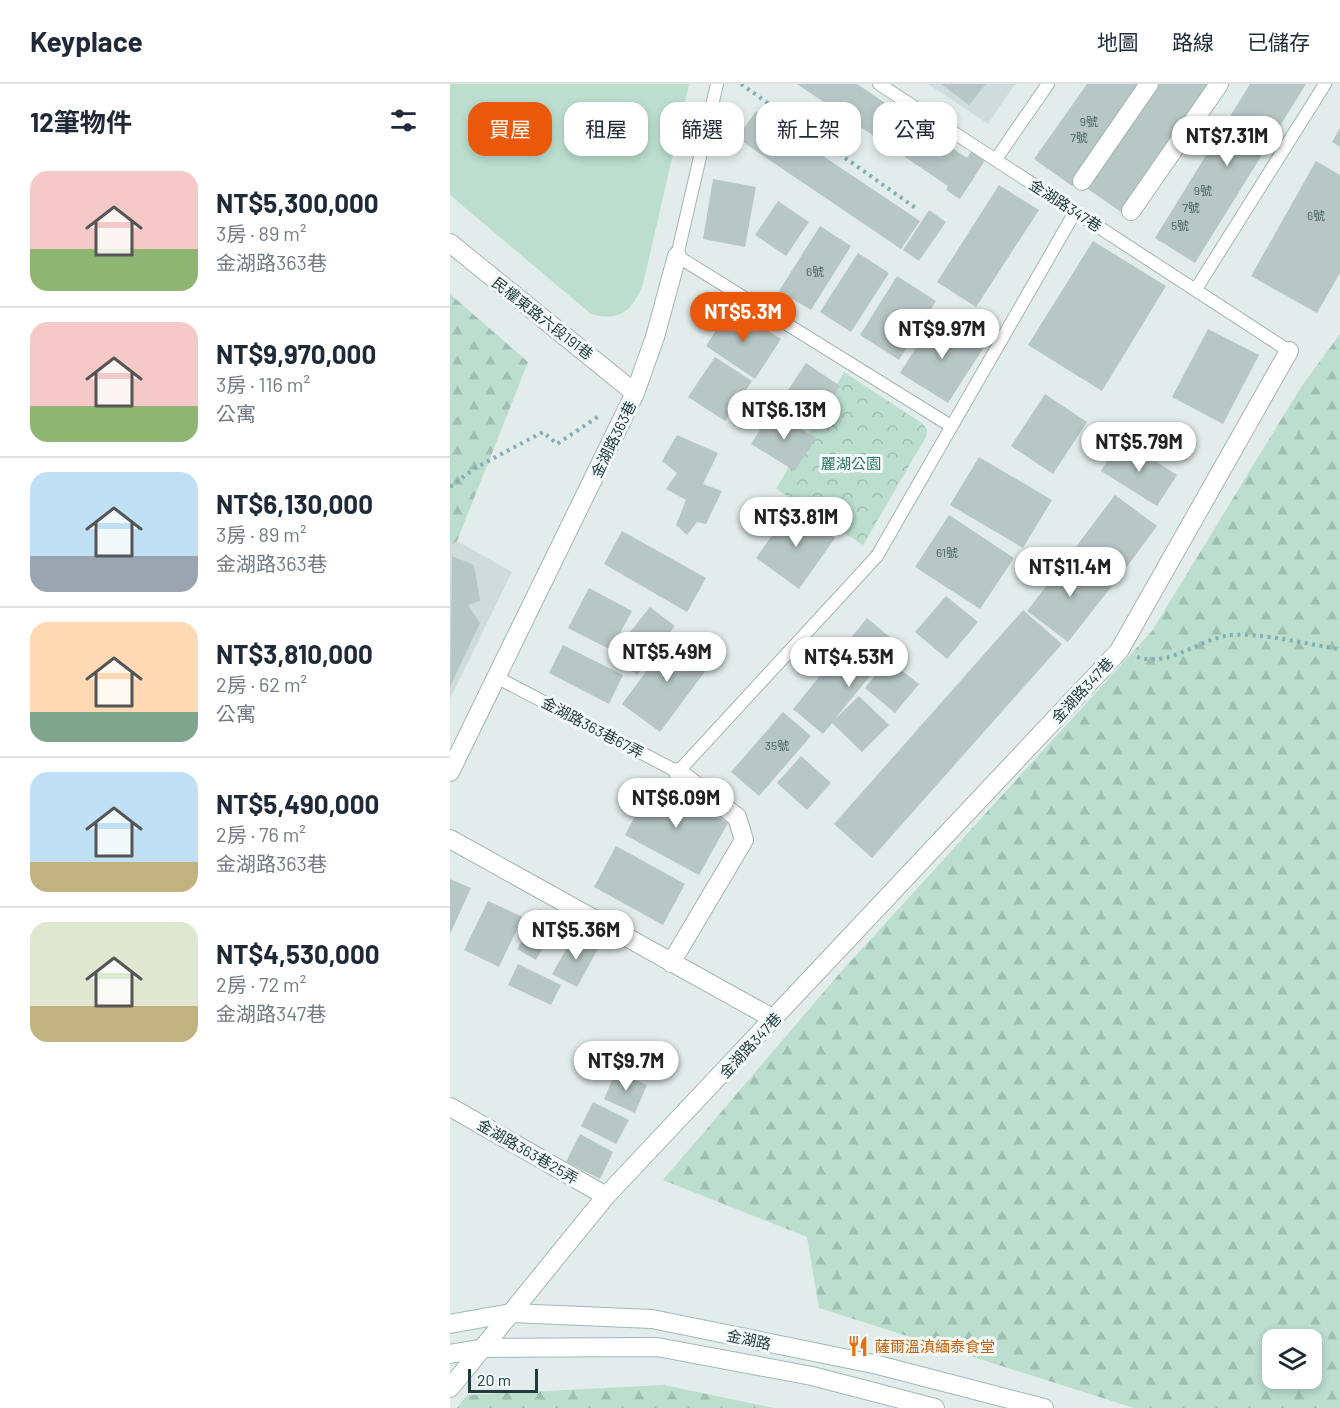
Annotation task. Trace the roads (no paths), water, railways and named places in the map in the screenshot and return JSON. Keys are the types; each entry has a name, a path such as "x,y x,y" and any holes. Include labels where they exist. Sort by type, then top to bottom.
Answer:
{"street":[{"path":"1082,181 1149,84"},
{"path":"1131,211 1219,84"},
{"name":"民權東路六段191巷","path":"450,243 635,393"},
{"name":"金湖路363巷","path":"450,772 498,678 635,393 655,337 677,256"},
{"name":"金湖路347巷","path":"450,1388 606,1196 1119,651 1289,351"},
{"path":"671,963 744,840 737,817 678,772"},
{"path":"450,839 774,1019"},
{"name":"金湖路363巷25弄","path":"450,1107 606,1196"},
{"name":"金湖路","path":"450,1324 511,1313 652,1319 878,1365 992,1401 1044,1408"},
{"name":"金湖路","path":"450,1354 485,1347 657,1347 812,1376 935,1408"}],"lane":[{"name":"金湖路363巷","path":"677,256 717,84"},
{"name":"金湖路347巷","path":"879,84 1289,351"},
{"path":"996,159 1048,84"},
{"path":"1196,289 1325,84"},
{"path":"678,772 877,556 1075,212"},
{"path":"677,256 951,426"},
{"name":"金湖路363巷67弄","path":"498,678 678,772"}],"place":[{"name":"薩爾溫滇緬泰食堂","path":"858,1346"}],"park label":[{"name":"麗湖公園","path":"851,463"}]}
